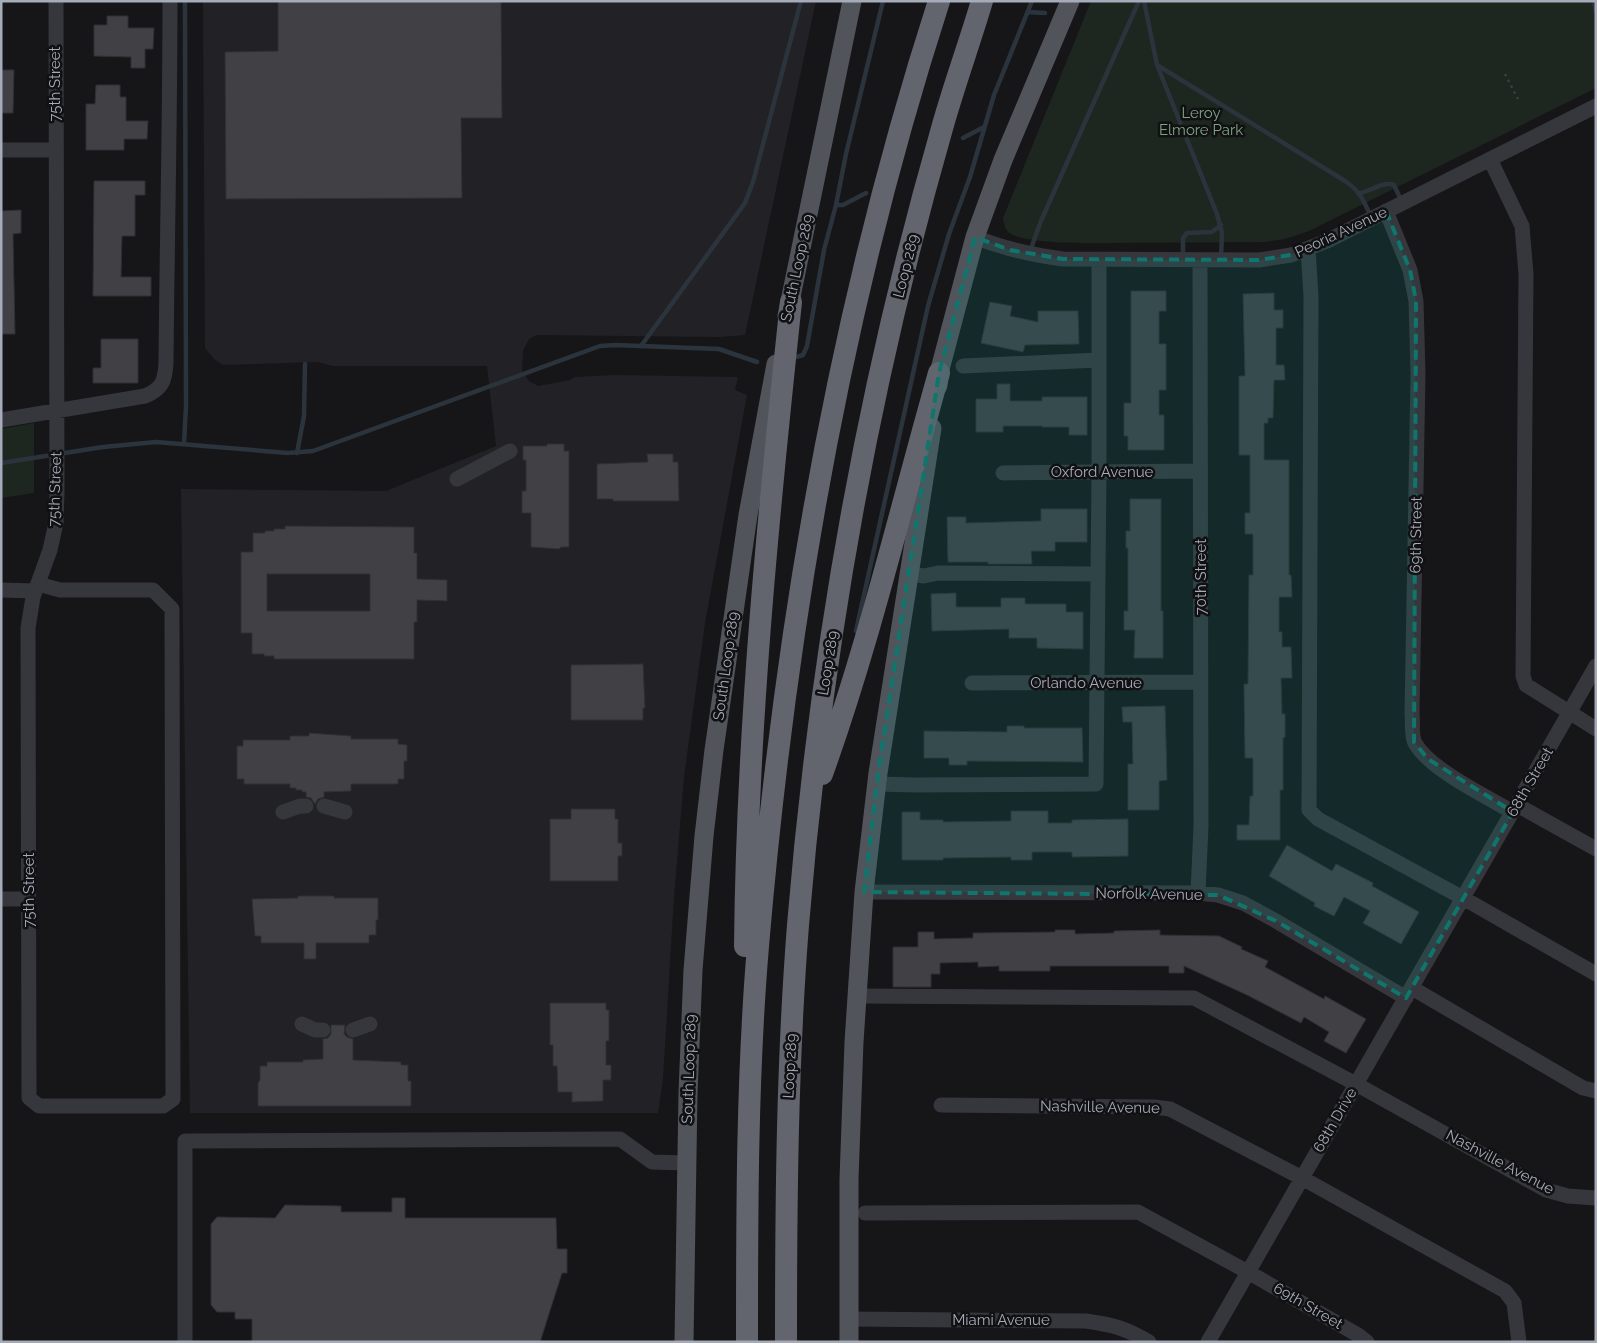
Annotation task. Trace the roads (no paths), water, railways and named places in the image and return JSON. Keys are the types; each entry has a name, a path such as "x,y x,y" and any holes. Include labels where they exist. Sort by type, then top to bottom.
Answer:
{"highway":[{"path":"747,1342 748,1132 753,1026 758,947 784,694 818,486 857,300 894,153 939,1"},
{"name":"Loop 289","path":"786,1342 788,1105 798,927 808,813 824,684 844,556 882,370 941,130 982,1"},
{"path":"753,1026 745,948 748,810 769,515 791,302"},
{"path":"808,813 853,680 886,568 939,373"}],"main road":[{"name":"South Loop 289","path":"684,1342 686,1163 693,970 704,836 714,750 748,515 773,376 791,302 852,1"},
{"path":"849,1342 849,1180 854,1042 864,892 877,784 925,480 939,373 975,237 1003,160 1070,1"}],"street":[{"name":"75th Street","path":"36,587 60,590 153,590 172,609 173,1100 163,1106 39,1106 29,1098 28,628 33,597 36,587 50,550 56,522 57,492 56,1"},
{"path":"1,420 145,396 156,392 162,384 165,375 170,157 170,1"},
{"name":"Peoria Avenue","path":"975,237 996,246 1034,256 1063,259 1259,260 1291,255 1327,241 1596,106"},
{"path":"1,150 55,150"},
{"path":"1490,159 1522,226 1526,274 1523,676 1526,685 1596,728"},
{"name":"69th Street","path":"1386,212 1410,270 1416,301 1417,394 1412,713 1414,742 1428,760 1453,777 1596,849"},
{"path":"1308,249 1311,296 1309,810 1318,819 1463,898 1596,974"},
{"path":"877,784 1096,784 1099,259"},
{"name":"70th Street","path":"1198,893 1201,826 1200,260"},
{"path":"964,366 1099,360"},
{"path":"457,479 510,451"},
{"name":"Oxford Avenue","path":"1003,473 1200,472"},
{"path":"910,574 924,576 938,573 1098,574"},
{"path":"1,590 36,587"},
{"name":"68th Street","path":"1463,898 1596,666"},
{"name":"Orlando Avenue","path":"972,683 1201,682"},
{"path":"283,812 300,806 306,806"},
{"path":"324,806 345,812"},
{"name":"Norfolk Avenue","path":"864,892 1198,893 1218,895 1243,903 1276,920 1582,1088 1596,1091"},
{"name":"68th Drive","path":"1208,1342 1463,898"},
{"path":"1,899 29,899"},
{"name":"Nashville Avenue","path":"857,996 1194,998 1356,1084 1546,1190 1568,1196 1596,1198"},
{"path":"302,1024 314,1030 323,1030"},
{"path":"353,1030 370,1024"},
{"name":"Nashville Avenue","path":"941,1106 1154,1107 1170,1109 1302,1178 1505,1291 1514,1303 1519,1342"},
{"path":"185,1342 184,1141 620,1139 652,1162 686,1163"},
{"name":"69th Street","path":"865,1213 1138,1212 1248,1272 1367,1342"},
{"name":"Miami Avenue","path":"849,1319 1086,1321 1109,1324 1127,1330 1149,1342"}],"waterway":[{"path":"184,444 186,406 185,1"},
{"path":"641,346 745,203 753,182 801,1"},
{"path":"836,205 846,154 883,1"},
{"path":"856,631 928,306 949,234 970,177 994,95 1032,1"},
{"path":"1030,251 1041,221 1139,1"},
{"path":"1144,1 1157,65 1217,214 1222,233 1221,258"},
{"path":"1594,1 1596,13"},
{"path":"1028,12 1045,13"},
{"path":"1157,65 1345,181 1361,197 1371,217"},
{"path":"963,138 984,127"},
{"path":"1360,193 1381,185 1390,184 1394,185 1402,202"},
{"path":"796,357 803,355 807,346 824,250 836,205 843,205 866,193"},
{"path":"1183,258 1183,238 1187,233 1212,232 1221,225"},
{"path":"1,463 103,447 156,442 288,453 313,451 600,346 719,349 757,362"},
{"path":"297,453 304,416 305,364"}],"park label":[{"name":"Leroy Elmore Park","path":"1201,122"}]}
